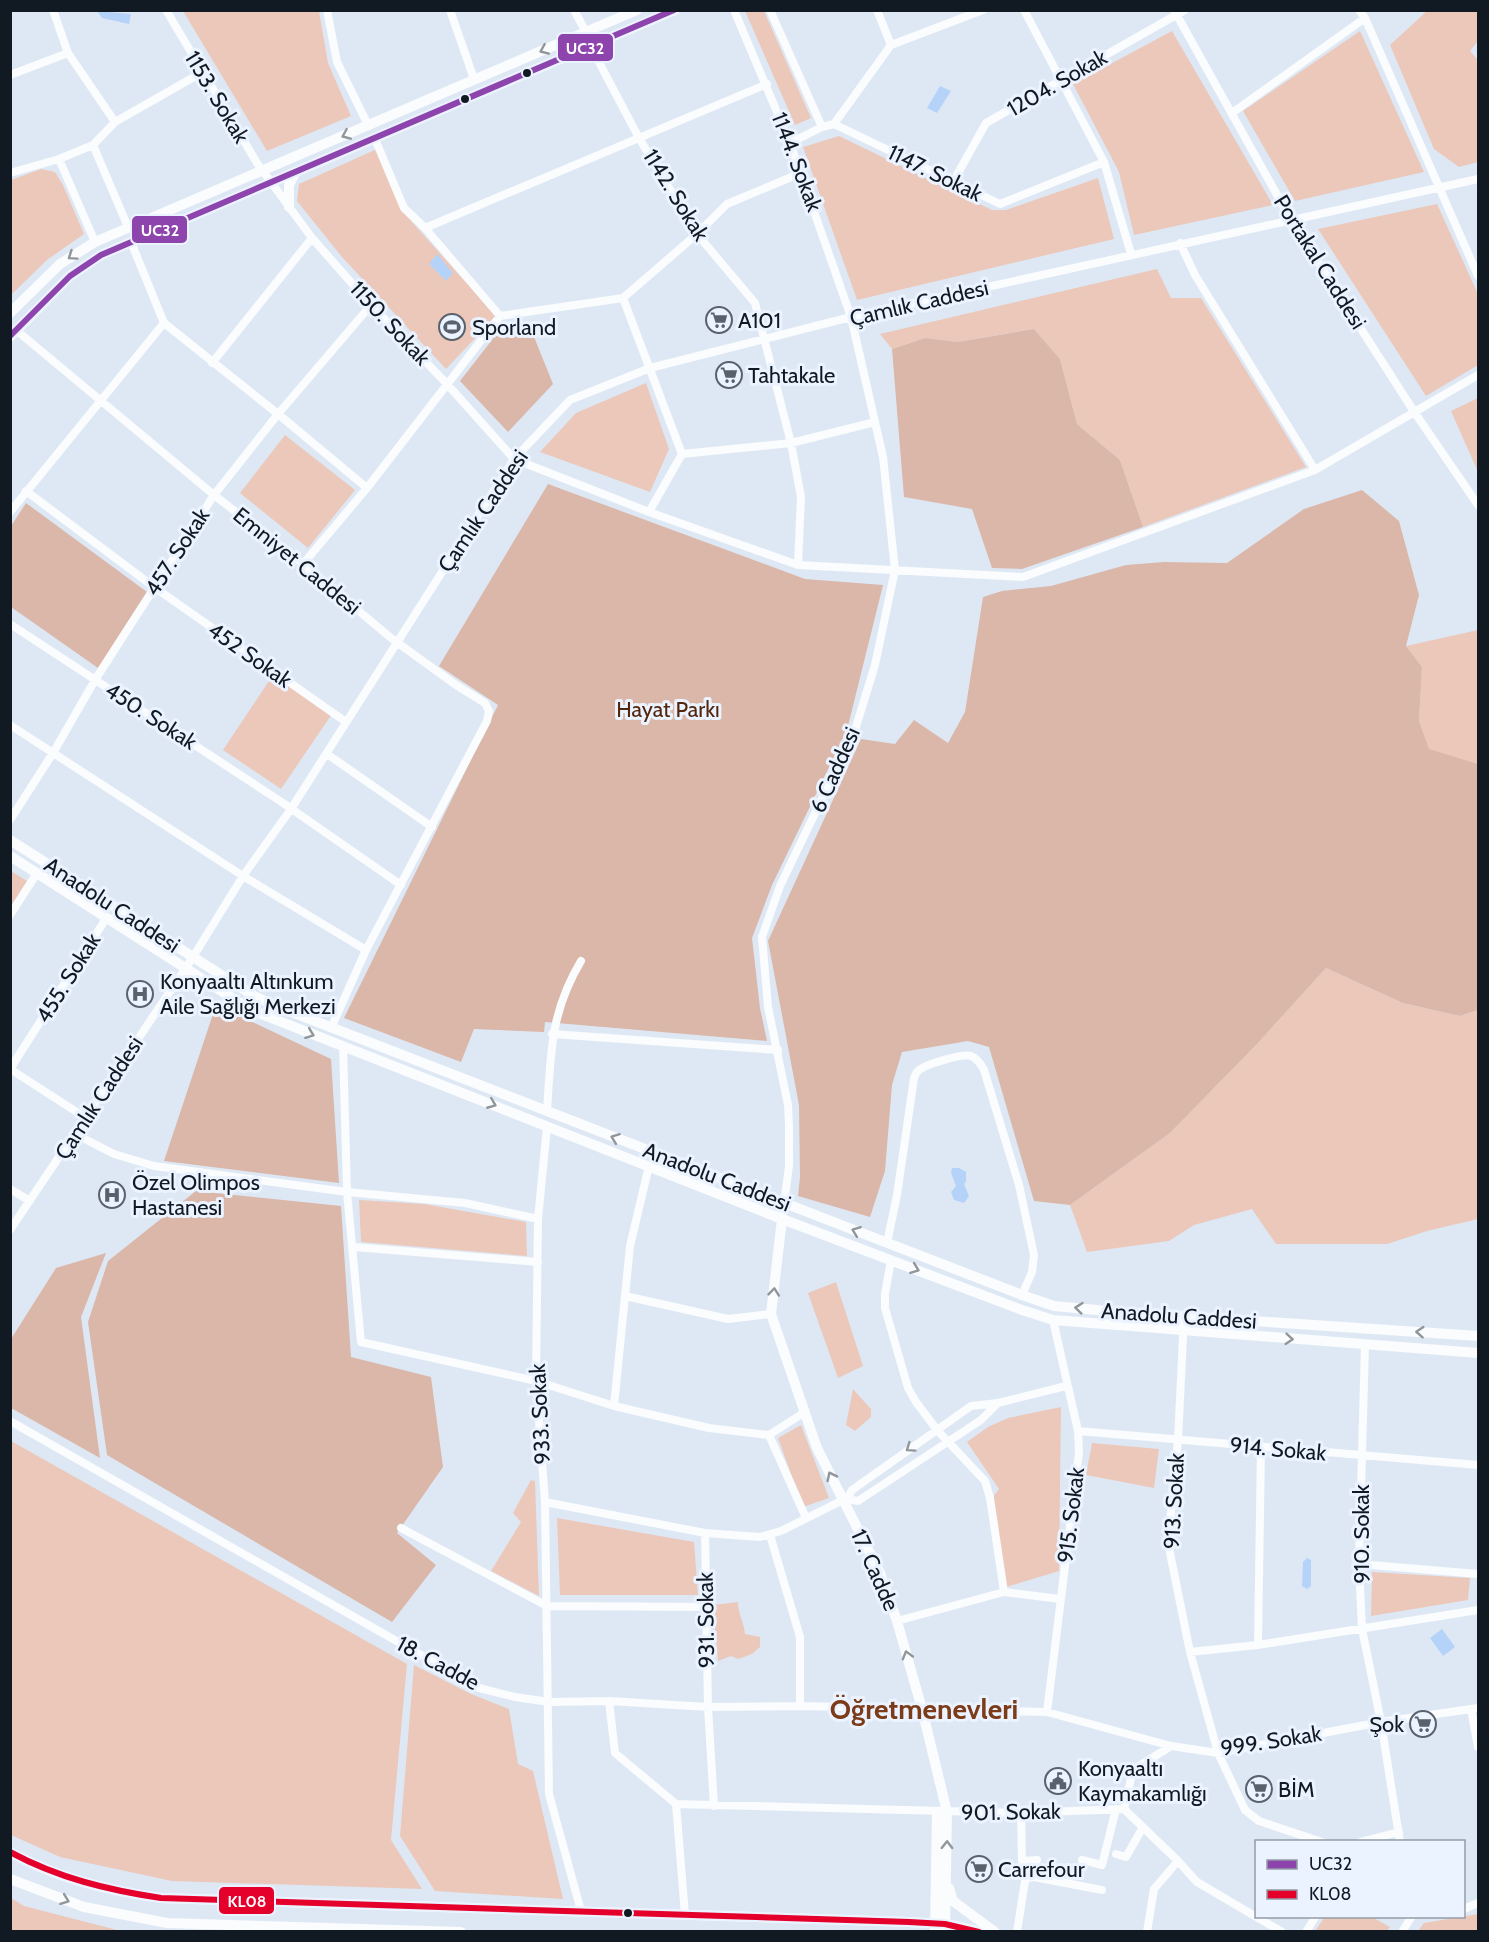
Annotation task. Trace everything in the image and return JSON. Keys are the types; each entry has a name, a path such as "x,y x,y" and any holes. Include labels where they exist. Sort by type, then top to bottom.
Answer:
{"main road":[{"path":"10,313 60,264 95,242 637,10"},
{"path":"13,334 70,276 101,255 675,10"},
{"path":"289,207 289,185 295,173"},
{"name":"Anadolu Caddesi","path":"10,840 254,996 887,1244 1054,1306 1184,1317 1479,1336"},
{"name":"Anadolu Caddesi","path":"10,856 251,1010 782,1219 1022,1310 1053,1320 1479,1353"},
{"name":"17. Cadde","path":"782,1219 771,1314 817,1448 845,1499 880,1573 897,1621 922,1709 942,1812 946,1879 940,1928"},
{"path":"940,1928 942,1812"},
{"path":"10,1852 58,1874 125,1893 161,1898 685,1915 981,1932"},
{"path":"10,1879 84,1907 167,1923 461,1932"},
{"path":"946,1879 953,1901 995,1932"}],"street":[{"path":"53,10 68,53 115,122"},
{"name":"1153. Sokak","path":"166,10 201,73 271,183"},
{"path":"327,10 337,62 368,125"},
{"path":"450,10 474,80"},
{"path":"574,10 586,32"},
{"name":"1144. Sokak","path":"734,10 790,143 851,317"},
{"path":"770,10 822,127"},
{"path":"877,10 891,45"},
{"path":"790,143 822,127 834,124 891,45 983,10"},
{"path":"1024,10 1104,162 1131,254"},
{"name":"1204. Sokak","path":"953,182 986,123 1175,13 1185,10"},
{"path":"1359,10 1365,18 1479,276"},
{"name":"Portakal Caddesi","path":"1175,13 1291,220 1415,413 1479,505"},
{"path":"1232,113 1365,18"},
{"name":"1142. Sokak","path":"591,46 639,138 697,234 755,303 791,443 801,497 798,565"},
{"path":"10,75 68,53"},
{"path":"10,173 59,159 93,145 115,122 201,73"},
{"path":"425,228 767,84"},
{"name":"1147. Sokak","path":"834,124 1000,204 1104,162"},
{"path":"375,139 404,208 425,228 500,316"},
{"path":"93,145 128,227"},
{"path":"59,159 95,242"},
{"path":"303,564 367,488 500,316 623,298 697,234 727,204 801,173"},
{"name":"Çamlık Caddesi","path":"10,1230 192,957 243,876 327,754 514,459 570,400 650,368 851,317 1479,179"},
{"name":"1150. Sokak","path":"271,183 312,238 514,459"},
{"path":"212,363 312,238"},
{"path":"131,242 164,323 367,488"},
{"path":"1180,243 1195,275 1316,470"},
{"path":"623,298 682,454"},
{"name":"457. Sokak","path":"10,820 53,753 95,680 214,495 278,414 371,305"},
{"name":"6 Caddesi","path":"782,1219 789,1166 789,1125 778,1050 768,1007 762,937 780,886 855,730 875,665 895,570 884,457 851,317"},
{"path":"10,512 164,323"},
{"name":"Emniyet Caddesi","path":"13,334 100,400 397,642 485,703 489,711 487,721 432,826"},
{"path":"514,459 649,512 798,565 1023,577 1316,470 1479,375"},
{"path":"682,454 791,443 875,422"},
{"path":"649,512 682,454"},
{"name":"452 Sokak","path":"26,491 154,587 346,722"},
{"name":"450. Sokak","path":"10,624 291,809 401,885"},
{"path":"10,725 243,876 366,950"},
{"path":"327,754 432,826 366,950 331,1028"},
{"path":"10,915 37,873"},
{"name":"455. Sokak","path":"10,1069 106,917"},
{"path":"547,1111 552,1034 559,1006 570,980 582,961"},
{"path":"552,1034 778,1050"},
{"path":"343,1046 347,1192 354,1247 361,1342 537,1381 614,1406 708,1428 769,1435 805,1413"},
{"path":"887,1244 897,1196 916,1072 924,1067 963,1055 972,1056 982,1064 1019,1185 1033,1246 1034,1265 1022,1295"},
{"path":"10,1069 86,1118"},
{"name":"933. Sokak","path":"547,1126 538,1219 537,1381 545,1502 549,1794 581,1911"},
{"path":"75,1134 114,1154 154,1166 347,1192 465,1203 538,1219"},
{"path":"614,1406 630,1246 649,1166"},
{"path":"10,1189 30,1202"},
{"path":"354,1247 538,1262"},
{"path":"891,1260 885,1294 887,1317 908,1388 937,1430 982,1476 987,1486 1004,1592"},
{"path":"625,1296 729,1319 771,1314"},
{"name":"913. Sokak","path":"1184,1317 1178,1440 1168,1543 1190,1652 1218,1753 1245,1810 1259,1821 1316,1840"},
{"name":"915. Sokak","path":"1047,1712 1079,1452 1078,1431 1066,1386 1053,1320"},
{"name":"910. Sokak","path":"1365,1345 1359,1564 1362,1629 1381,1722 1399,1837"},
{"path":"545,1502 705,1533 770,1535 845,1499 852,1490 971,1406 998,1403 1066,1386"},
{"path":"845,1499 858,1501 981,1420 998,1403"},
{"name":"18. Cadde","path":"10,1421 479,1688 549,1702 609,1701 708,1707 800,1706 922,1709"},
{"name":"914. Sokak","path":"1078,1431 1479,1464"},
{"path":"769,1435 806,1518"},
{"path":"1258,1645 1261,1447"},
{"path":"401,1528 547,1606 706,1607"},
{"name":"931. Sokak","path":"705,1533 708,1707 714,1806"},
{"path":"770,1535 800,1637 800,1706"},
{"path":"1359,1564 1479,1574"},
{"path":"897,1621 1004,1592 1060,1599"},
{"path":"1190,1652 1258,1645 1479,1610"},
{"path":"609,1701 615,1753 676,1804 685,1915"},
{"path":"1475,1708 1479,1747"},
{"name":"999. Sokak","path":"922,1709 1047,1712 1171,1746 1218,1753 1381,1722 1475,1708"},
{"path":"1082,1860 1102,1864 1133,1770 1171,1746"},
{"name":"901. Sokak","path":"676,1804 1021,1813 1120,1809"},
{"path":"1120,1809 1143,1827 1197,1882 1255,1916"},
{"path":"1021,1813 1022,1861 1037,1860"},
{"path":"1116,1854 1126,1857 1143,1827"},
{"path":"1376,1840 1399,1837"},
{"path":"1148,1932 1154,1889 1178,1861"},
{"path":"1017,1932 1025,1881 1028,1878 1034,1877 1102,1890"},
{"path":"1465,1909 1479,1903"},
{"path":"1258,1918 1282,1932"},
{"path":"1306,1932 1315,1918"},
{"path":"1402,1932 1411,1918"}],"shaded area":[{"path":"183,11 319,11 328,63 351,116 267,151"},
{"path":"745,11 764,11 811,118 795,125"},
{"path":"1427,11 1478,11 1478,41 1470,51 1478,60 1478,162 1459,167 1434,149 1390,45"},
{"path":"1172,31 1273,205 1134,235 1119,172 1073,84"},
{"path":"1360,31 1424,172 1295,201 1243,111"},
{"path":"839,136 992,210 1006,210 1098,178 1114,239 857,300 803,147"},
{"path":"377,149 402,208 496,316 446,369 342,257 297,201 299,184"},
{"path":"41,169 55,172 84,234 47,260 11,295 11,180"},
{"path":"1437,204 1478,294 1478,365 1426,396 1318,229"},
{"path":"1157,269 1171,298 1201,298 1306,467 1143,527 1120,460 1077,424 1060,359 1034,329 958,342 925,338 892,349 880,334"},
{"path":"646,383 669,449 650,492 540,452 576,413"},
{"path":"1478,398 1478,472 1451,411"},
{"path":"285,435 355,490 308,548 240,493"},
{"path":"1478,630 1478,764 1429,750 1419,721 1422,667 1406,646"},
{"path":"273,675 332,714 281,789 223,750"},
{"path":"11,871 27,881 11,907"},
{"path":"1326,968 1403,1003 1460,1016 1478,1010 1478,1219 1427,1231 1387,1244 1276,1244 1252,1209 1194,1225 1169,1241 1087,1252 1070,1205 1170,1133 1256,1045"},
{"path":"359,1200 424,1204 526,1222 527,1256 361,1242"},
{"path":"836,1282 863,1366 838,1378 808,1293"},
{"path":"853,1389 871,1409 871,1417 855,1431 846,1425"},
{"path":"1061,1407 1059,1571 1006,1587 993,1497 999,1489 967,1442 988,1427 1008,1418"},
{"path":"801,1425 829,1498 803,1507 778,1438"},
{"path":"11,1441 407,1664 391,1840 422,1889 172,1881 60,1857 11,1835"},
{"path":"1092,1443 1159,1449 1154,1488 1086,1475"},
{"path":"531,1480 535,1481 539,1596 491,1571 521,1522 513,1513"},
{"path":"557,1518 694,1542 698,1595 560,1595"},
{"path":"1372,1572 1470,1578 1468,1600 1371,1616"},
{"path":"738,1602 745,1634 760,1637 760,1647 752,1654 738,1659 731,1656 718,1661 713,1605"},
{"path":"414,1665 471,1694 509,1709 518,1764 533,1771 563,1899 435,1891 400,1836"},
{"path":"11,1898 24,1906 121,1931 11,1931"},
{"path":"1478,1914 1478,1931 1418,1931 1424,1923 1465,1918"},
{"path":"1324,1918 1374,1918 1390,1927 1387,1931 1315,1931"}],"green space":[{"path":"528,322 553,384 508,432 460,381 499,331"},
{"path":"1034,329 1060,359 1077,424 1120,460 1143,527 1022,569 992,568 972,509 904,497 892,349 925,338 958,342"},
{"name":"Hayat Parkı","path":"548,484 805,579 883,585 847,730 772,885 752,938 760,1008 767,1041 545,1022 544,1032 474,1029 461,1062 344,1018 498,705 439,666"},
{"path":"1362,490 1399,521 1419,595 1406,646 1422,667 1419,721 1429,749 1478,764 1478,1010 1460,1016 1403,1003 1326,968 1256,1045 1170,1133 1070,1205 1034,1201 989,1047 968,1041 902,1052 892,1085 885,1171 870,1217 798,1196 799,1105 768,941 861,739 895,744 914,720 948,743 965,712 983,597 1002,591 1051,586 1126,565 1164,562 1227,563 1304,509"},
{"path":"26,503 147,592 98,668 11,607 11,526"},
{"path":"216,1005 331,1059 339,1183 164,1161"},
{"path":"196,1191 341,1206 351,1357 431,1377 443,1467 397,1533 436,1565 392,1622 107,1455 88,1322 108,1261"},
{"path":"106,1253 81,1317 100,1458 11,1408 11,1339 56,1268"}],"water":[{"path":"97,11 131,14 129,24 102,18"},
{"path":"940,86 951,91 937,113 927,108"},
{"path":"437,254 453,273 446,281 429,264"},
{"path":"952,1168 959,1168 966,1172 964,1184 969,1196 964,1203 954,1200 951,1192 956,1186 951,1173"},
{"path":"1307,1558 1311,1560 1311,1586 1307,1589 1302,1586 1303,1562"},
{"path":"1442,1629 1455,1647 1443,1656 1430,1638"}],"transit line":[{"name":"UC32","path":"10,336 70,276 101,255 674,10"},
{"name":"KL08","path":"10,1852 46,1869 84,1882 161,1898 909,1922 945,1924 979,1932"}],"place":[{"name":"A101","path":"719,320"},
{"name":"Sporland","path":"452,327"},
{"name":"Tahtakale","path":"729,375"},
{"name":"Konyaaltı Altınkum Aile Sağlığı Merkezi","path":"140,994"},
{"name":"Özel Olimpos Hastanesi","path":"112,1195"},
{"name":"Şok","path":"1423,1724"},
{"name":"Konyaaltı Kaymakamlığı","path":"1058,1781"},
{"name":"BİM","path":"1259,1789"},
{"name":"Carrefour","path":"979,1869"}],"district":[{"name":"Öğretmenevleri","path":"924,1709"}]}
